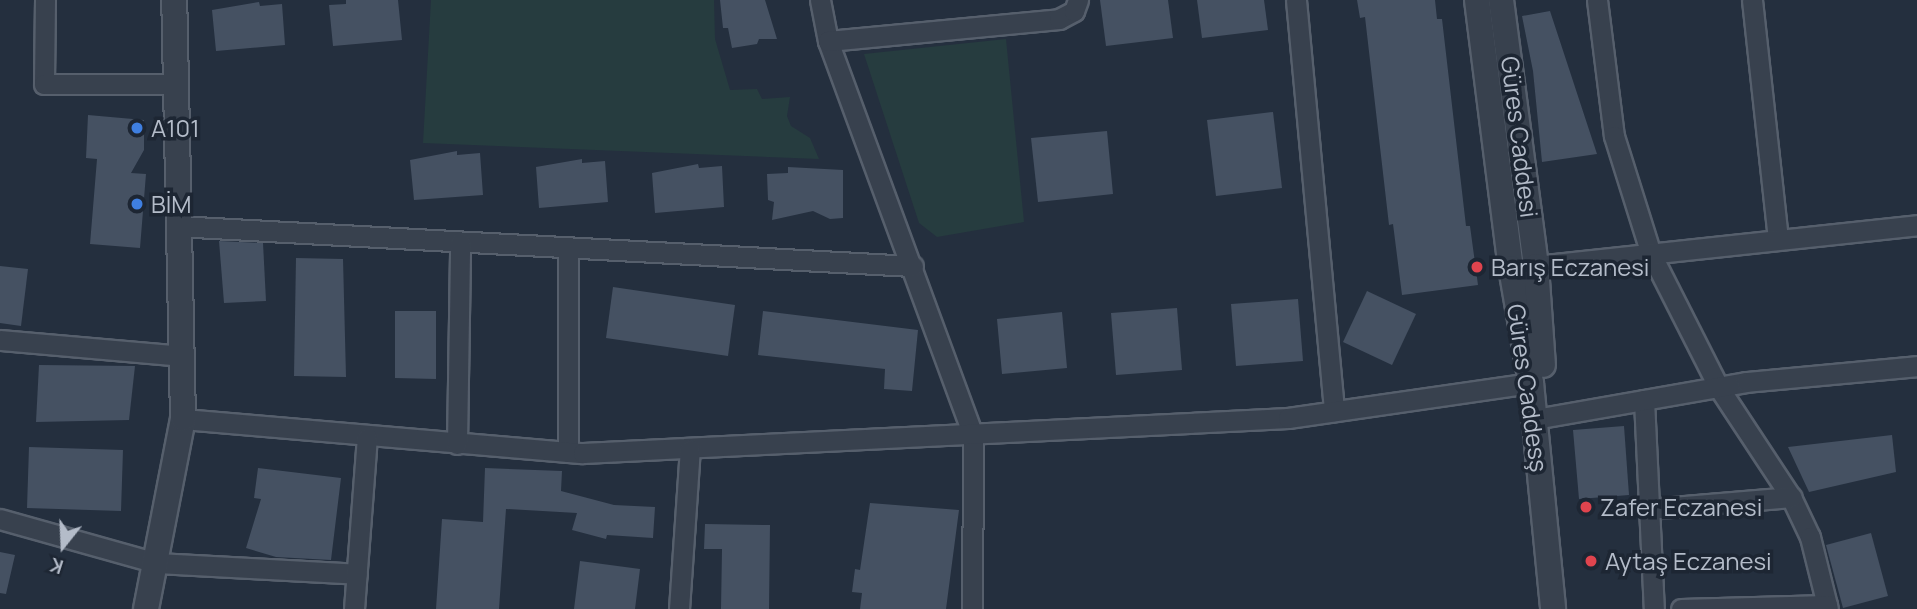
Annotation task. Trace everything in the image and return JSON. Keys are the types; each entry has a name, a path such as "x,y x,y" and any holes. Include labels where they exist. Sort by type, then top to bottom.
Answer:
{"street":[{"path":"45,0 44,84 173,84"},
{"path":"146,609 183,419 176,226 173,0"},
{"path":"820,0 828,41 913,266 973,436 972,609"},
{"path":"828,41 1059,19 1074,11 1078,0"},
{"path":"1296,0 1334,411"},
{"name":"Güres Caddesş","path":"1477,0 1511,268 1531,383 1542,418 1553,609"},
{"name":"Güres Caddesi","path":"1501,0 1536,266 1542,418 1569,609"},
{"path":"1597,0 1614,136 1651,254 1719,388 1790,497 1810,537 1828,607 1681,609"},
{"path":"1752,0 1778,239"},
{"path":"1536,266 1917,225"},
{"path":"176,226 913,266"},
{"path":"457,444 460,242"},
{"path":"568,248 568,452"},
{"path":"0,340 182,356"},
{"path":"1542,418 1719,388 1917,366"},
{"path":"183,419 367,437 568,452 690,449 973,436 1334,411 1531,383"},
{"path":"1644,400 1654,609"},
{"path":"354,609 367,437"},
{"path":"679,609 690,449"},
{"path":"1649,509 1790,497"},
{"path":"0,519 157,563 358,574"}],"green space":[{"path":"431,0 714,0 715,39 730,90 757,89 762,99 790,97 787,116 791,126 810,138 819,159 423,143"},
{"path":"1006,39 1024,222 937,237 919,223 864,54"}],"building":[{"path":"346,0 398,0 402,40 333,46 329,5 346,4"},
{"path":"720,0 765,0 777,39 759,39 757,44 732,48 728,28 723,28"},
{"path":"1100,0 1168,0 1173,38 1106,46"},
{"path":"1197,0 1264,0 1268,30 1202,38"},
{"path":"1357,0 1435,0 1437,19 1442,19 1466,226 1470,226 1478,285 1402,295 1393,224 1389,225 1365,17 1360,18"},
{"path":"259,2 260,6 282,4 285,45 216,51 212,10"},
{"path":"1550,11 1597,154 1542,162 1533,71 1522,16"},
{"path":"1273,112 1282,188 1216,196 1207,120"},
{"path":"88,115 144,120 144,150 131,173 146,174 140,248 90,244 97,159 86,158"},
{"path":"1107,131 1113,194 1038,202 1031,138"},
{"path":"457,151 457,155 480,153 483,195 414,200 410,160"},
{"path":"582,159 582,163 605,161 608,202 539,208 536,167"},
{"path":"698,164 699,168 722,166 724,207 655,213 652,173"},
{"path":"788,167 843,170 843,218 830,219 813,211 772,220 774,202 768,200 767,174 788,173"},
{"path":"219,241 263,243 266,301 224,303"},
{"path":"296,258 343,259 346,377 294,376"},
{"path":"0,266 28,269 21,326 0,323"},
{"path":"613,287 735,305 728,356 606,338"},
{"path":"1367,291 1416,314 1392,365 1343,342"},
{"path":"1298,299 1303,361 1236,366 1231,304"},
{"path":"1177,308 1182,370 1116,375 1111,313"},
{"path":"395,311 436,311 436,379 395,378"},
{"path":"763,311 918,330 912,391 884,389 885,369 758,355"},
{"path":"1062,312 1067,368 1002,374 997,319"},
{"path":"39,365 135,366 129,420 36,422"},
{"path":"1624,426 1629,495 1579,499 1573,430"},
{"path":"1892,435 1896,472 1809,492 1788,447"},
{"path":"29,447 123,450 121,511 27,508"},
{"path":"258,468 341,478 331,560 276,557 246,548 261,499 254,498"},
{"path":"485,468 562,471 561,491 614,505 655,507 653,538 607,535 606,539 572,530 577,513 506,509 499,609 436,609 442,519 483,522"},
{"path":"870,503 959,510 946,609 860,609 862,593 852,592 855,569 860,570"},
{"path":"705,524 770,525 769,609 721,609 722,549 704,549"},
{"path":"1871,533 1888,596 1843,608 1826,545"},
{"path":"0,552 15,555 6,594 0,593"},
{"path":"580,561 640,569 635,609 574,609"}],"place":[{"name":"A101","path":"137,128"},
{"name":"BİM","path":"137,204"},
{"name":"Barış Eczanesi","path":"1477,267"},
{"name":"Zafer Eczanesi","path":"1586,507"},
{"name":"Aytaş Eczanesi","path":"1591,561"}]}
